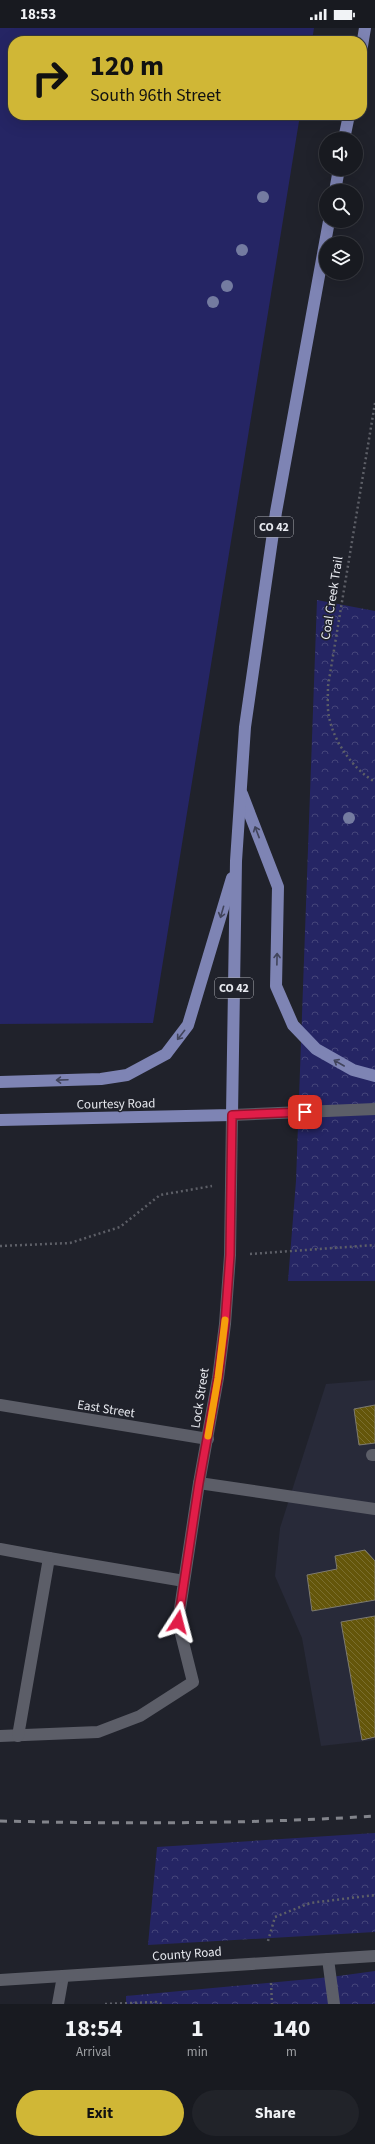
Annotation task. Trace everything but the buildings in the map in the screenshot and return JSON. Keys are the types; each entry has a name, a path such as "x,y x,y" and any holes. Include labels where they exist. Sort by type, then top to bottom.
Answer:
{"main road":[{"path":"345,132 348,120"},
{"name":"CO 42","path":"232,1115 236,861 245,727 258,628 276,512 328,228"},
{"path":"240,789 278,887 276,986 293,1025 316,1049 353,1070 375,1076"},
{"path":"0,1082 101,1079 127,1075 166,1054 188,1025 236,861"},
{"name":"Courtesy Road","path":"0,1120 232,1115"}],"street":[{"path":"232,1115 375,1109"},
{"name":"Lock Street","path":"18,1736 98,1732 140,1716 193,1682 178,1622 225,1324 230,1255 232,1115"},
{"name":"East Street","path":"0,1405 208,1439"},
{"path":"199,1483 375,1510"},
{"path":"0,1549 184,1581"},
{"path":"0,1736 18,1736 49,1558"},
{"name":"County Road","path":"0,1980 375,1956"},
{"path":"328,1960 334,2004"},
{"path":"58,2004 63,1976"}],"path":[{"name":"Coal Creek Trail","path":"375,403 328,686 329,717 340,747 356,765 375,782"},
{"path":"0,1246 70,1243 120,1227 160,1195 232,1183"},
{"path":"230,1255 375,1245"},
{"path":"268,1941 276,1917 310,1903 375,1896"},
{"path":"270,1982 272,2004"},
{"path":"105,2004 156,2002 164,2004"}],"shaded area":[{"path":"375,1380 375,1740 321,1746 302,1638 275,1576 280,1528 326,1384"}],"green space":[{"path":"0,28 314,28 313,36 8,36 8,120 299,120 153,1023 0,1024"},
{"path":"317,600 375,611 375,1281 288,1281 296,1181"},
{"path":"375,1833 375,1932 148,1945 157,1847"},
{"path":"375,1971 375,2004 126,2004 126,1996 331,1977"}],"railway":[{"path":"0,1821 188,1823 281,1821 375,1816"}],"slow traffic":[{"path":"208,1436 218,1378 225,1320"}],"route":[{"path":"178,1622 199,1483 218,1378 225,1324 230,1255 232,1115 305,1112"}]}
